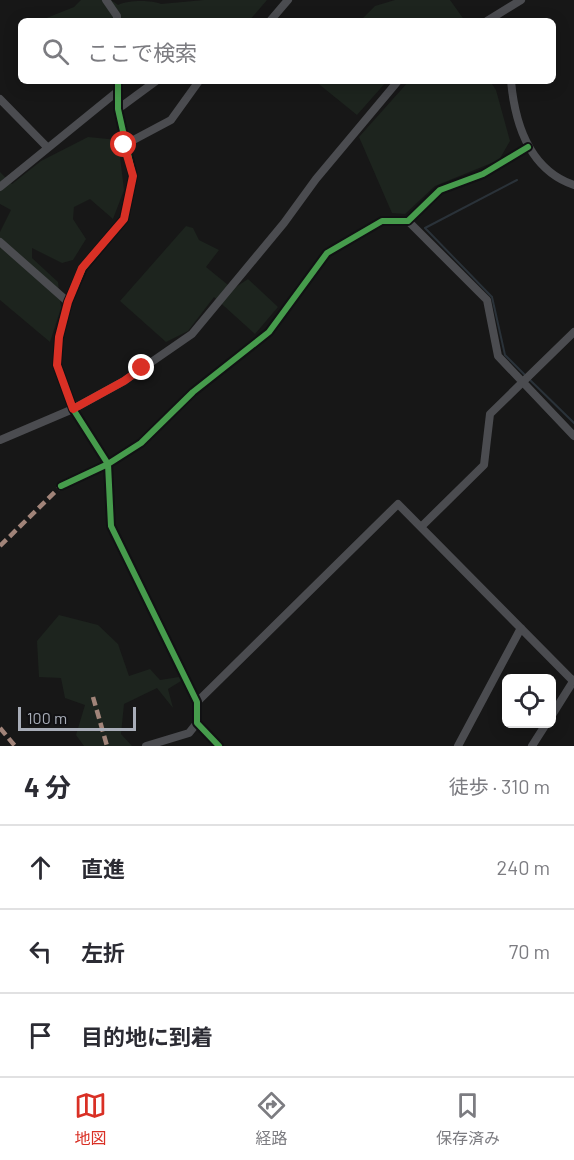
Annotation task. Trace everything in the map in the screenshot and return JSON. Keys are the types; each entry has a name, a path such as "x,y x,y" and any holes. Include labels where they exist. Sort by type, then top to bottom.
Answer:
{"street":[{"path":"106,0 117,18"},
{"path":"273,18 288,0"},
{"path":"500,18 516,1"},
{"path":"118,84 118,109 124,145 133,176 124,219 82,268 68,302 59,337 57,365 73,409 108,464 111,526 197,702 197,723 189,733 146,746"},
{"path":"118,109 152,84"},
{"path":"124,145 171,120 198,84"},
{"path":"0,440 73,409 124,381 192,334 396,84"},
{"path":"511,84 514,111 528,147 558,180 574,186"},
{"path":"0,187 118,91"},
{"path":"0,99 47,147"},
{"path":"61,486 108,464 141,443 193,392 269,332 327,253 382,221 408,221 440,190 483,174 528,147"},
{"path":"408,221 487,300 498,356 574,436"},
{"path":"0,242 68,302"},
{"path":"421,527 484,465 490,414 574,332"},
{"path":"197,702 398,504 574,680 556,709"},
{"path":"458,746 521,628"},
{"path":"197,723 219,746"},
{"path":"532,746 543,728"}],"shaded area":[{"path":"81,0 111,0 118,5 140,1 161,4 204,0 267,0 252,18 46,18 74,7"},
{"path":"395,0 450,0 463,18 363,18 375,6"},
{"path":"319,84 384,84 357,115"},
{"path":"406,84 492,84 496,90 510,141 499,160 435,186 405,214 392,213 359,137"},
{"path":"88,137 118,140 124,190 113,219 90,199 74,207 73,219 86,239 73,260 62,263 32,248 32,258 58,282 61,308 50,342 0,300 0,232 11,210 0,204 0,172 12,184 41,161"},
{"path":"186,226 193,228 199,240 219,250 206,267 233,289 248,279 278,307 255,334 214,297 188,331 166,342 120,301"},
{"path":"59,615 98,625 118,644 129,676 150,669 160,680 179,677 181,681 168,689 173,708 157,688 124,704 121,734 132,746 84,746 76,735 85,705 65,698 61,678 39,677 37,641"}],"waterway":[{"path":"517,180 425,228 492,297 505,355 525,375"},
{"path":"529,379 574,423"}],"marked path":[{"path":"0,546 61,486"},
{"path":"93,697 107,746"},
{"path":"0,728 15,746"}],"cycle path":[{"path":"118,84 118,109 133,176 124,219 83,268 68,302 59,337 57,365 73,409 108,464 111,526 197,702 197,723 219,746"},
{"path":"61,486 108,464 141,443 193,392 269,332 327,253 382,221 408,221 440,190 483,174 528,147"}],"route":[{"path":"124,145 133,176 124,219 82,268 68,302 59,337 57,365 73,409 124,381 142,368"}]}
